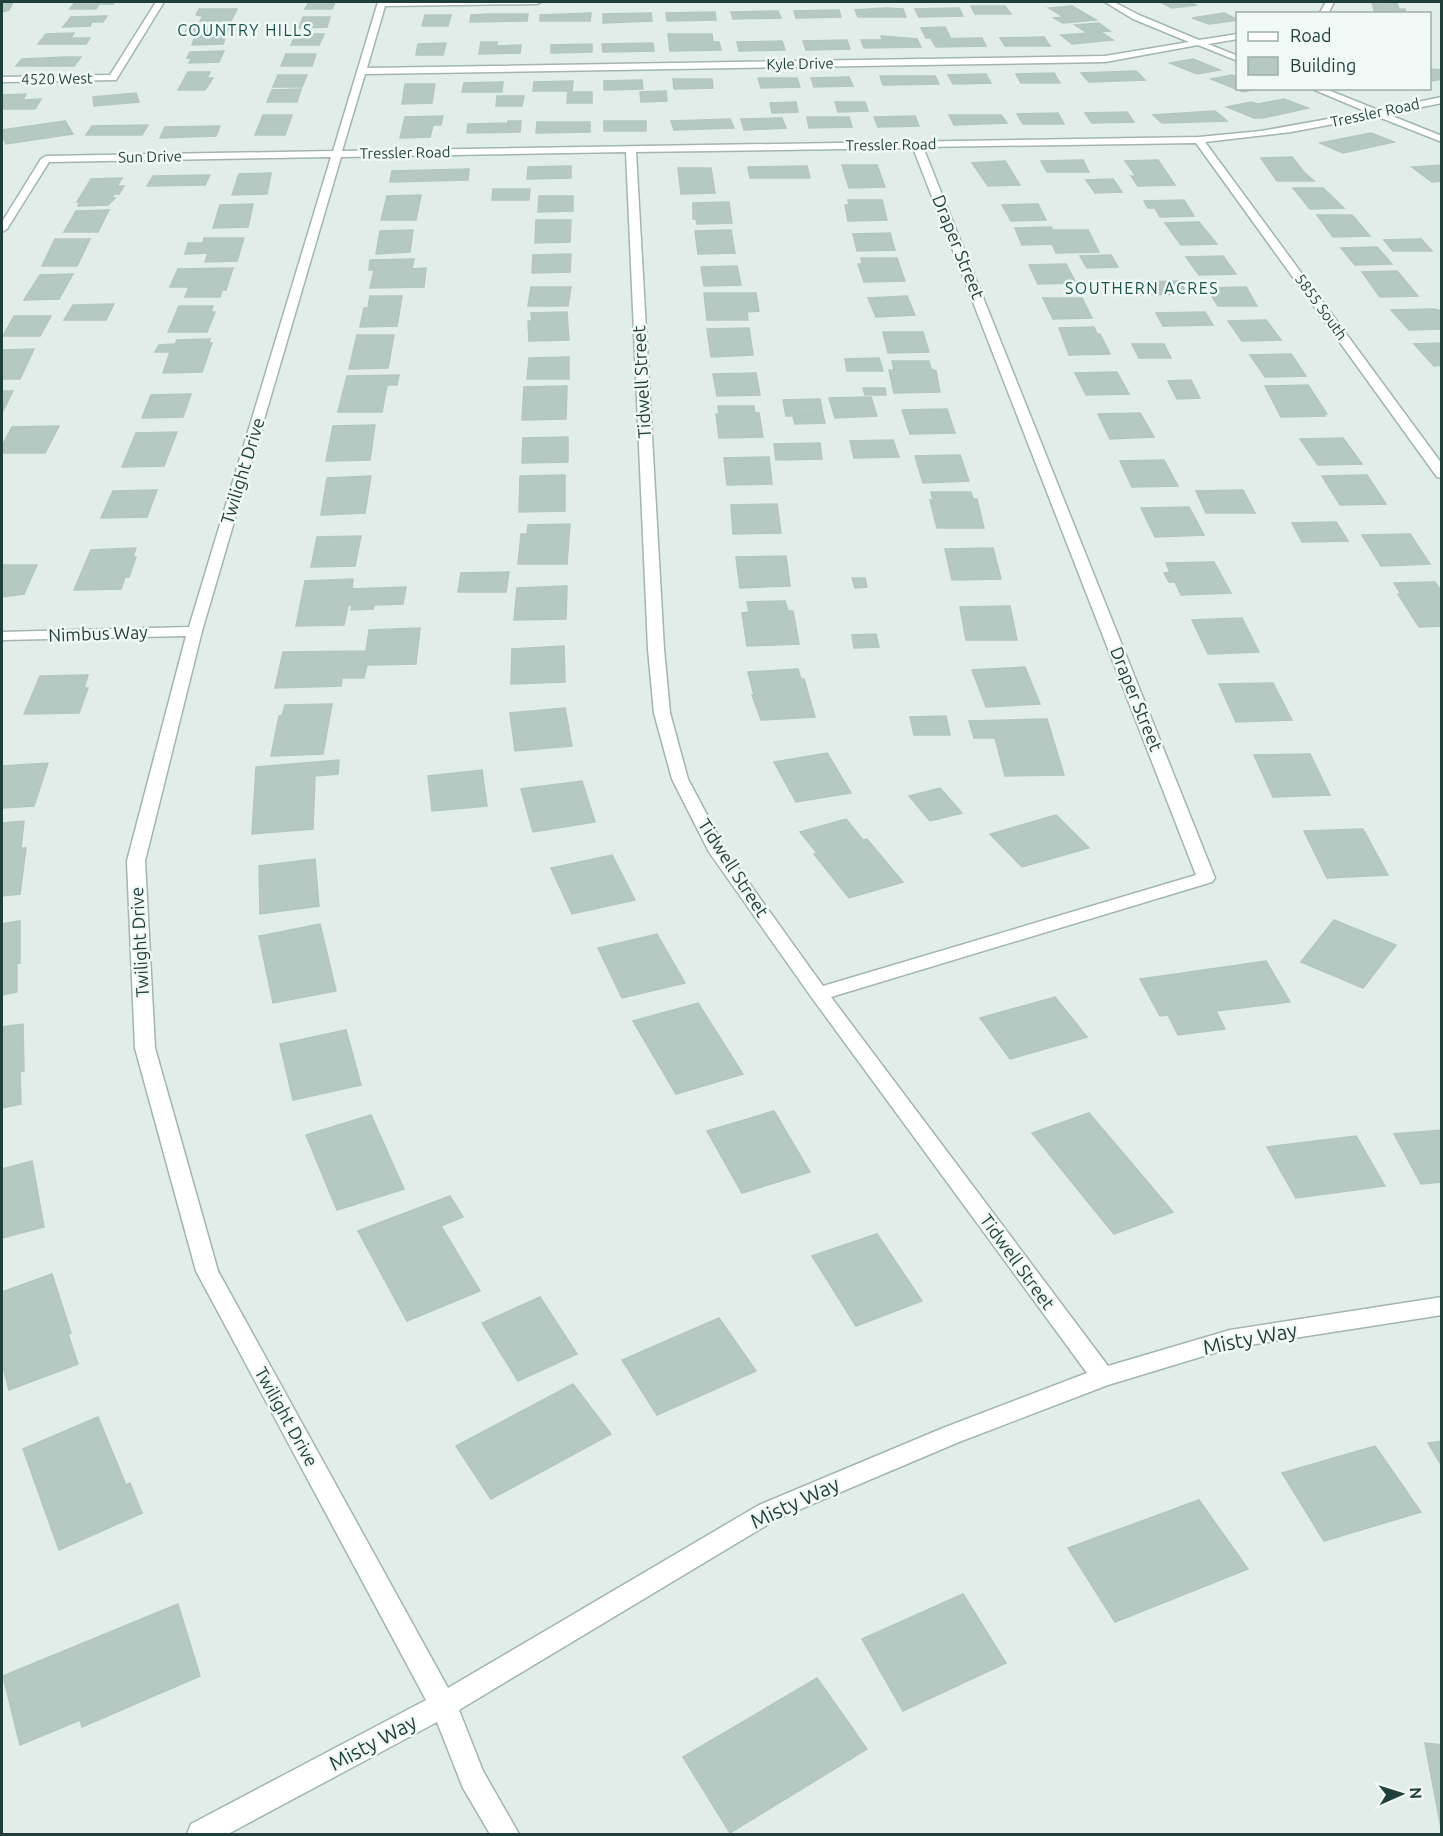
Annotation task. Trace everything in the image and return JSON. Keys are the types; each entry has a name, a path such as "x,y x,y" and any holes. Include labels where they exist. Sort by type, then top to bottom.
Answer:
{"street":[{"name":"4520 West","path":"2,80 113,78 160,2"},
{"path":"381,3 537,2"},
{"path":"1109,2 1136,17 1236,58"},
{"name":"Twilight Drive","path":"381,3 195,631 136,861 145,1048 207,1271 443,1705 473,1779 505,1834"},
{"name":"Kyle Drive","path":"361,71 1105,59 1236,36"},
{"path":"1319,90 1442,139"},
{"name":"Tressler Road","path":"337,154 1199,140 1290,132 1442,99"},
{"name":"5855 South","path":"1199,140 1442,474"},
{"name":"Draper Street","path":"819,994 1206,878 917,145"},
{"name":"Tidwell Street","path":"631,149 656,649 662,712 680,779 718,852 819,994 1103,1377"},
{"name":"Sun Drive","path":"2,229 46,159 337,154"},
{"name":"Nimbus Way","path":"2,636 195,631"},
{"name":"Misty Way","path":"201,1834 443,1705 768,1512 951,1435 1103,1377 1230,1340 1442,1306"}],"building":[{"path":"2,2 13,2 9,10 2,12"},
{"path":"75,2 115,2 99,4 96,9 70,9"},
{"path":"309,2 335,2 332,9 305,9"},
{"path":"1160,2 1189,2 1196,5 1172,8"},
{"path":"1372,2 1397,3 1399,9 1405,9 1406,12 1374,12"},
{"path":"971,6 1005,6 1011,14 975,14"},
{"path":"1072,6 1096,20 1063,23 1054,18 1064,17 1049,8"},
{"path":"959,8 963,16 919,17 915,9"},
{"path":"199,9 237,9 231,21 200,21 203,16 196,15"},
{"path":"903,9 906,17 858,17 855,10"},
{"path":"839,10 841,17 796,18 794,11"},
{"path":"778,11 781,18 733,19 731,12"},
{"path":"715,12 716,20 667,21 666,13"},
{"path":"591,13 590,21 540,21 540,15"},
{"path":"651,13 652,21 603,23 603,14"},
{"path":"1224,13 1236,20 1209,24 1192,18"},
{"path":"528,14 527,21 470,22 471,15"},
{"path":"425,15 451,15 448,26 422,26"},
{"path":"107,16 103,22 92,22 90,26 63,27 71,17"},
{"path":"303,17 330,17 327,27 299,28"},
{"path":"1099,23 1110,31 1086,32 1075,25"},
{"path":"229,27 223,44 192,45 196,34 184,35 187,28"},
{"path":"945,27 950,37 926,38 921,28"},
{"path":"1101,32 1113,40 1072,44 1061,35"},
{"path":"74,33 71,38 90,38 86,44 38,44 46,34"},
{"path":"296,34 324,34 319,45 291,45"},
{"path":"668,34 712,34 713,42 719,42 721,50 670,51"},
{"path":"881,36 917,39 921,47 864,48 861,40 882,40"},
{"path":"1044,37 1050,46 1005,46 1000,38"},
{"path":"982,38 986,46 936,47 931,39"},
{"path":"847,40 850,49 806,50 803,41"},
{"path":"782,41 785,50 739,51 737,42"},
{"path":"481,42 497,42 497,46 521,45 520,53 479,54"},
{"path":"446,43 443,55 416,55 418,44"},
{"path":"653,43 654,51 603,52 602,44"},
{"path":"592,44 592,52 551,53 551,45"},
{"path":"224,51 219,62 189,63 192,58 187,58 190,52"},
{"path":"286,54 316,54 312,66 281,66"},
{"path":"81,57 74,66 16,66 22,59"},
{"path":"1193,59 1220,70 1197,74 1170,63"},
{"path":"1431,69 1442,70 1442,79 1431,81"},
{"path":"1136,71 1145,80 1089,82 1081,73"},
{"path":"188,72 210,72 207,78 213,78 205,90 178,90"},
{"path":"1054,73 1060,83 1021,83 1016,74"},
{"path":"986,74 991,83 953,84 948,75"},
{"path":"278,75 307,75 302,87 273,87"},
{"path":"1232,75 1236,77 1236,89 1211,79"},
{"path":"880,76 935,76 939,84 883,85"},
{"path":"849,77 853,86 814,87 811,78"},
{"path":"758,78 797,78 800,87 761,88"},
{"path":"673,79 712,79 713,88 674,89"},
{"path":"642,80 643,89 604,90 604,81"},
{"path":"573,81 572,91 533,91 534,82"},
{"path":"503,82 502,92 462,92 464,83"},
{"path":"405,84 435,84 432,103 402,104"},
{"path":"301,89 297,102 267,102 272,90"},
{"path":"666,91 667,101 641,102 640,92"},
{"path":"568,92 592,92 592,103 567,103"},
{"path":"136,93 139,102 94,106 93,97"},
{"path":"26,94 23,100 41,99 35,109 2,109 3,95"},
{"path":"497,96 524,96 522,106 496,106"},
{"path":"1284,99 1308,108 1254,118 1227,107 1251,102 1258,104"},
{"path":"796,102 798,112 772,113 770,103"},
{"path":"835,102 865,102 868,111 838,112"},
{"path":"1215,111 1227,121 1162,123 1153,115"},
{"path":"1127,112 1134,122 1092,123 1085,113"},
{"path":"1058,113 1064,124 1023,124 1017,114"},
{"path":"263,115 292,115 285,135 255,135"},
{"path":"949,115 1001,115 1007,123 954,125"},
{"path":"443,116 441,125 433,125 430,137 400,138 405,117"},
{"path":"915,116 919,126 878,127 874,117"},
{"path":"807,117 849,117 852,127 809,128"},
{"path":"782,118 786,128 744,130 741,119"},
{"path":"730,119 734,128 674,130 671,121"},
{"path":"65,121 73,134 6,144 2,135 2,130"},
{"path":"508,121 521,121 520,132 467,133 468,124 508,123"},
{"path":"604,121 646,121 646,131 604,131"},
{"path":"537,122 590,122 590,132 536,133"},
{"path":"148,125 142,135 86,135 92,126"},
{"path":"220,126 216,136 160,138 165,127"},
{"path":"1371,133 1394,142 1343,153 1320,143"},
{"path":"1292,157 1314,181 1277,181 1261,158"},
{"path":"1083,160 1089,172 1047,172 1041,161"},
{"path":"1158,160 1175,185 1138,186 1131,176 1136,176 1125,161"},
{"path":"1005,161 1020,185 988,186 972,163"},
{"path":"842,165 877,165 885,187 849,188"},
{"path":"1442,165 1442,181 1432,182 1412,167"},
{"path":"571,166 571,178 527,179 528,167"},
{"path":"807,166 810,178 750,178 748,167"},
{"path":"678,168 711,168 715,193 681,194"},
{"path":"469,169 468,180 390,182 392,171"},
{"path":"271,173 267,194 232,195 239,174"},
{"path":"210,175 205,185 147,186 153,176"},
{"path":"122,178 117,186 124,186 119,194 114,194 112,198 115,198 108,205 78,206 80,202 77,202 91,179"},
{"path":"1113,179 1122,192 1095,193 1086,180"},
{"path":"1293,188 1323,188 1344,208 1310,209"},
{"path":"493,189 530,189 529,200 492,200"},
{"path":"421,195 416,220 381,220 387,196"},
{"path":"539,196 573,196 573,211 538,212"},
{"path":"848,200 882,200 887,220 848,221 845,205 849,205"},
{"path":"1184,200 1194,216 1160,217 1155,208 1148,208 1144,201"},
{"path":"729,202 732,223 697,224 696,219 693,219 693,203"},
{"path":"253,204 248,227 213,228 220,205"},
{"path":"1038,204 1046,220 1011,221 1002,205"},
{"path":"109,210 98,232 64,232 76,211"},
{"path":"1317,215 1352,215 1370,236 1333,237"},
{"path":"536,220 571,220 570,242 535,243"},
{"path":"1199,222 1217,244 1181,245 1165,223"},
{"path":"1051,227 1053,230 1088,230 1099,252 1056,253 1052,244 1022,245 1015,228"},
{"path":"413,230 410,252 376,254 380,231"},
{"path":"731,230 735,253 698,254 695,231"},
{"path":"890,233 895,250 857,251 853,234"},
{"path":"204,238 244,238 237,261 205,262 208,253 185,254 188,243 203,243"},
{"path":"55,239 90,239 77,266 42,266"},
{"path":"1421,239 1432,251 1393,251 1384,240"},
{"path":"1377,247 1392,264 1355,265 1341,248"},
{"path":"571,254 570,272 532,273 533,255"},
{"path":"1111,255 1118,267 1087,268 1080,256"},
{"path":"1223,256 1236,274 1199,275 1186,257"},
{"path":"861,258 897,258 905,281 864,282 858,264 862,264"},
{"path":"414,259 412,269 426,268 424,287 370,288 374,270 369,270 370,260"},
{"path":"1066,264 1076,283 1038,284 1029,265"},
{"path":"737,266 741,285 704,286 701,267"},
{"path":"233,268 226,290 222,290 220,297 185,297 189,287 170,287 178,269"},
{"path":"1397,271 1418,296 1380,297 1362,272"},
{"path":"73,274 59,299 24,300 40,275"},
{"path":"1180,281 1187,294 1147,295 1140,282"},
{"path":"531,287 571,287 568,306 528,306"},
{"path":"1246,287 1257,306 1218,306 1207,288"},
{"path":"704,293 756,293 759,311 747,312 748,320 707,320"},
{"path":"370,296 402,296 397,326 360,327 364,308 368,308"},
{"path":"907,296 915,315 876,317 868,298"},
{"path":"1043,298 1082,298 1092,318 1053,319"},
{"path":"114,304 106,320 64,320 73,305"},
{"path":"179,306 213,306 211,312 215,312 207,332 168,332"},
{"path":"1434,309 1442,311 1442,329 1409,330 1391,310"},
{"path":"567,312 569,340 529,341 528,321 532,321 531,313"},
{"path":"1205,312 1213,325 1163,326 1156,313"},
{"path":"14,316 51,316 40,336 3,336"},
{"path":"1266,320 1281,340 1242,341 1228,321"},
{"path":"1094,327 1110,354 1069,355 1059,328"},
{"path":"749,328 753,355 711,357 707,329"},
{"path":"883,332 923,332 929,352 888,353"},
{"path":"357,335 394,335 388,368 349,369"},
{"path":"210,339 209,343 212,343 202,372 163,373 170,352 155,352 159,345 175,344 177,340"},
{"path":"1442,343 1442,365 1434,366 1414,344"},
{"path":"1132,344 1164,344 1171,358 1139,358"},
{"path":"34,349 20,379 2,379 2,350"},
{"path":"1291,354 1306,376 1265,377 1250,355"},
{"path":"569,357 569,379 527,379 529,358"},
{"path":"879,358 883,371 847,371 845,359"},
{"path":"892,361 929,361 931,369 936,371 940,392 894,393 889,370 894,370"},
{"path":"1117,372 1129,394 1086,395 1075,373"},
{"path":"756,373 760,395 717,396 713,374"},
{"path":"399,375 397,385 387,385 382,412 338,412 347,376"},
{"path":"1191,380 1200,398 1177,399 1168,381"},
{"path":"1308,385 1327,414 1323,414 1325,416 1281,417 1265,386"},
{"path":"567,386 566,419 522,420 524,387"},
{"path":"863,388 885,388 886,395 865,395"},
{"path":"2,391 13,391 2,413"},
{"path":"191,394 183,417 142,418 151,395"},
{"path":"871,397 877,416 835,418 829,398"},
{"path":"820,399 823,415 786,416 783,400"},
{"path":"718,406 754,406 755,413 759,413 763,437 719,438 716,414 719,414"},
{"path":"947,409 955,433 910,434 902,410"},
{"path":"1140,413 1154,437 1110,439 1098,414"},
{"path":"823,415 825,423 795,424 793,416"},
{"path":"375,425 370,460 326,461 333,426"},
{"path":"59,426 45,453 2,453 2,446 12,427"},
{"path":"177,432 164,466 122,467 136,433"},
{"path":"568,437 568,462 522,463 523,438"},
{"path":"1343,438 1362,464 1318,465 1300,439"},
{"path":"893,440 899,457 854,458 850,441"},
{"path":"820,443 822,459 776,460 774,444"},
{"path":"960,455 969,481 923,483 915,456"},
{"path":"769,457 772,484 727,485 724,458"},
{"path":"1164,460 1178,486 1132,487 1120,461"},
{"path":"565,475 565,511 519,512 520,476"},
{"path":"1367,475 1386,504 1340,505 1322,476"},
{"path":"371,476 365,513 321,515 327,478"},
{"path":"157,490 147,517 101,518 113,491"},
{"path":"1243,490 1255,513 1206,513 1196,491"},
{"path":"931,492 971,492 973,499 977,499 984,528 937,528 930,500 933,501"},
{"path":"777,504 781,533 733,534 731,505"},
{"path":"1189,507 1204,535 1155,537 1141,508"},
{"path":"1336,522 1348,541 1302,542 1292,523"},
{"path":"570,524 567,564 518,564 521,534 527,534 528,525"},
{"path":"1410,534 1430,564 1381,566 1362,535"},
{"path":"361,536 355,566 311,567 317,537"},
{"path":"136,548 133,557 136,557 129,577 125,577 121,589 74,590 91,550"},
{"path":"993,548 1001,579 952,580 945,549"},
{"path":"786,556 790,586 740,588 736,557"},
{"path":"1214,562 1231,593 1181,595 1175,582 1169,582 1164,573 1170,572 1166,563"},
{"path":"2,565 37,565 24,594 2,597"},
{"path":"509,572 506,592 458,592 461,573"},
{"path":"852,578 865,578 867,587 855,588"},
{"path":"353,579 352,589 406,587 403,604 374,605 373,609 351,610 352,605 348,605 344,625 296,626 305,581"},
{"path":"1435,582 1442,592 1442,626 1419,627 1398,594 1401,594 1394,583"},
{"path":"567,586 566,619 514,620 517,588"},
{"path":"785,601 788,611 793,611 799,644 747,646 742,613 749,612 747,602"},
{"path":"1010,606 1017,640 966,640 960,607"},
{"path":"1242,618 1259,652 1208,654 1192,620"},
{"path":"420,628 416,664 367,665 364,678 342,678 341,686 275,688 283,652 366,651 369,630"},
{"path":"876,634 879,647 854,648 852,635"},
{"path":"564,646 565,682 511,684 512,649"},
{"path":"1025,667 1040,704 986,707 972,670"},
{"path":"798,669 801,679 804,679 815,717 761,720 752,695 754,695 748,672"},
{"path":"88,675 84,688 88,688 79,713 24,714 40,676"},
{"path":"1273,683 1292,720 1236,722 1219,684"},
{"path":"332,704 323,754 271,756 279,716 282,716 285,705"},
{"path":"565,708 572,746 515,751 510,713"},
{"path":"946,716 950,735 914,735 910,717"},
{"path":"1047,719 1064,775 1005,776 995,738 974,738 969,721"},
{"path":"827,753 851,793 796,802 774,762"},
{"path":"1310,754 1330,795 1273,797 1254,755"},
{"path":"339,760 338,774 315,776 313,829 252,834 256,767"},
{"path":"48,763 34,806 2,808 2,766"},
{"path":"482,770 487,806 432,811 428,776"},
{"path":"582,781 595,822 533,832 521,789"},
{"path":"940,788 962,813 930,821 909,796"},
{"path":"1056,815 1089,848 1022,867 990,834"},
{"path":"846,819 863,840 867,839 903,882 849,898 814,854 817,853 800,832"},
{"path":"24,821 21,848 26,848 20,894 2,896 2,823"},
{"path":"1363,829 1388,875 1327,878 1304,831"},
{"path":"612,855 635,900 572,914 551,868"},
{"path":"315,859 319,906 260,914 259,866"},
{"path":"1334,920 1396,945 1363,988 1301,962"},
{"path":"20,921 17,992 2,995 2,924"},
{"path":"320,924 336,991 273,1003 259,936"},
{"path":"657,934 685,983 622,998 598,948"},
{"path":"1266,961 1290,1002 1216,1011 1225,1029 1178,1035 1168,1015 1160,1016 1140,979"},
{"path":"1055,997 1087,1037 1010,1059 980,1018"},
{"path":"698,1003 743,1074 676,1094 633,1021"},
{"path":"23,1024 24,1071 20,1072 21,1104 2,1108 2,1027"},
{"path":"346,1030 361,1085 293,1100 280,1044"},
{"path":"774,1111 810,1172 742,1193 707,1131"},
{"path":"1089,1113 1173,1212 1114,1234 1032,1133"},
{"path":"371,1115 404,1189 337,1210 306,1135"},
{"path":"1442,1130 1442,1182 1421,1184 1394,1134"},
{"path":"1356,1136 1385,1186 1296,1198 1267,1147"},
{"path":"32,1161 44,1227 2,1238 2,1169"},
{"path":"450,1196 463,1217 441,1226 480,1291 407,1321 358,1231"},
{"path":"877,1234 922,1301 856,1326 812,1256"},
{"path":"52,1274 71,1333 68,1334 78,1364 9,1390 2,1363 2,1292"},
{"path":"540,1297 577,1354 518,1381 482,1323"},
{"path":"719,1318 756,1371 657,1415 622,1360"},
{"path":"573,1384 611,1434 491,1499 456,1446"},
{"path":"98,1417 126,1485 130,1483 142,1513 59,1550 23,1449"},
{"path":"1442,1441 1442,1466 1428,1443"},
{"path":"1375,1446 1421,1512 1324,1541 1282,1473"},
{"path":"1199,1500 1248,1569 1115,1622 1068,1548"},
{"path":"963,1594 1006,1663 903,1711 862,1639"},
{"path":"178,1604 200,1676 82,1727 80,1720 20,1745 3,1676"},
{"path":"817,1678 867,1749 730,1833 683,1757"},
{"path":"1425,1743 1442,1745 1442,1828 1441,1828"}],"district":[{"name":"COUNTRY HILLS","path":"245,30"},
{"name":"SOUTHERN ACRES","path":"1142,288"}]}
